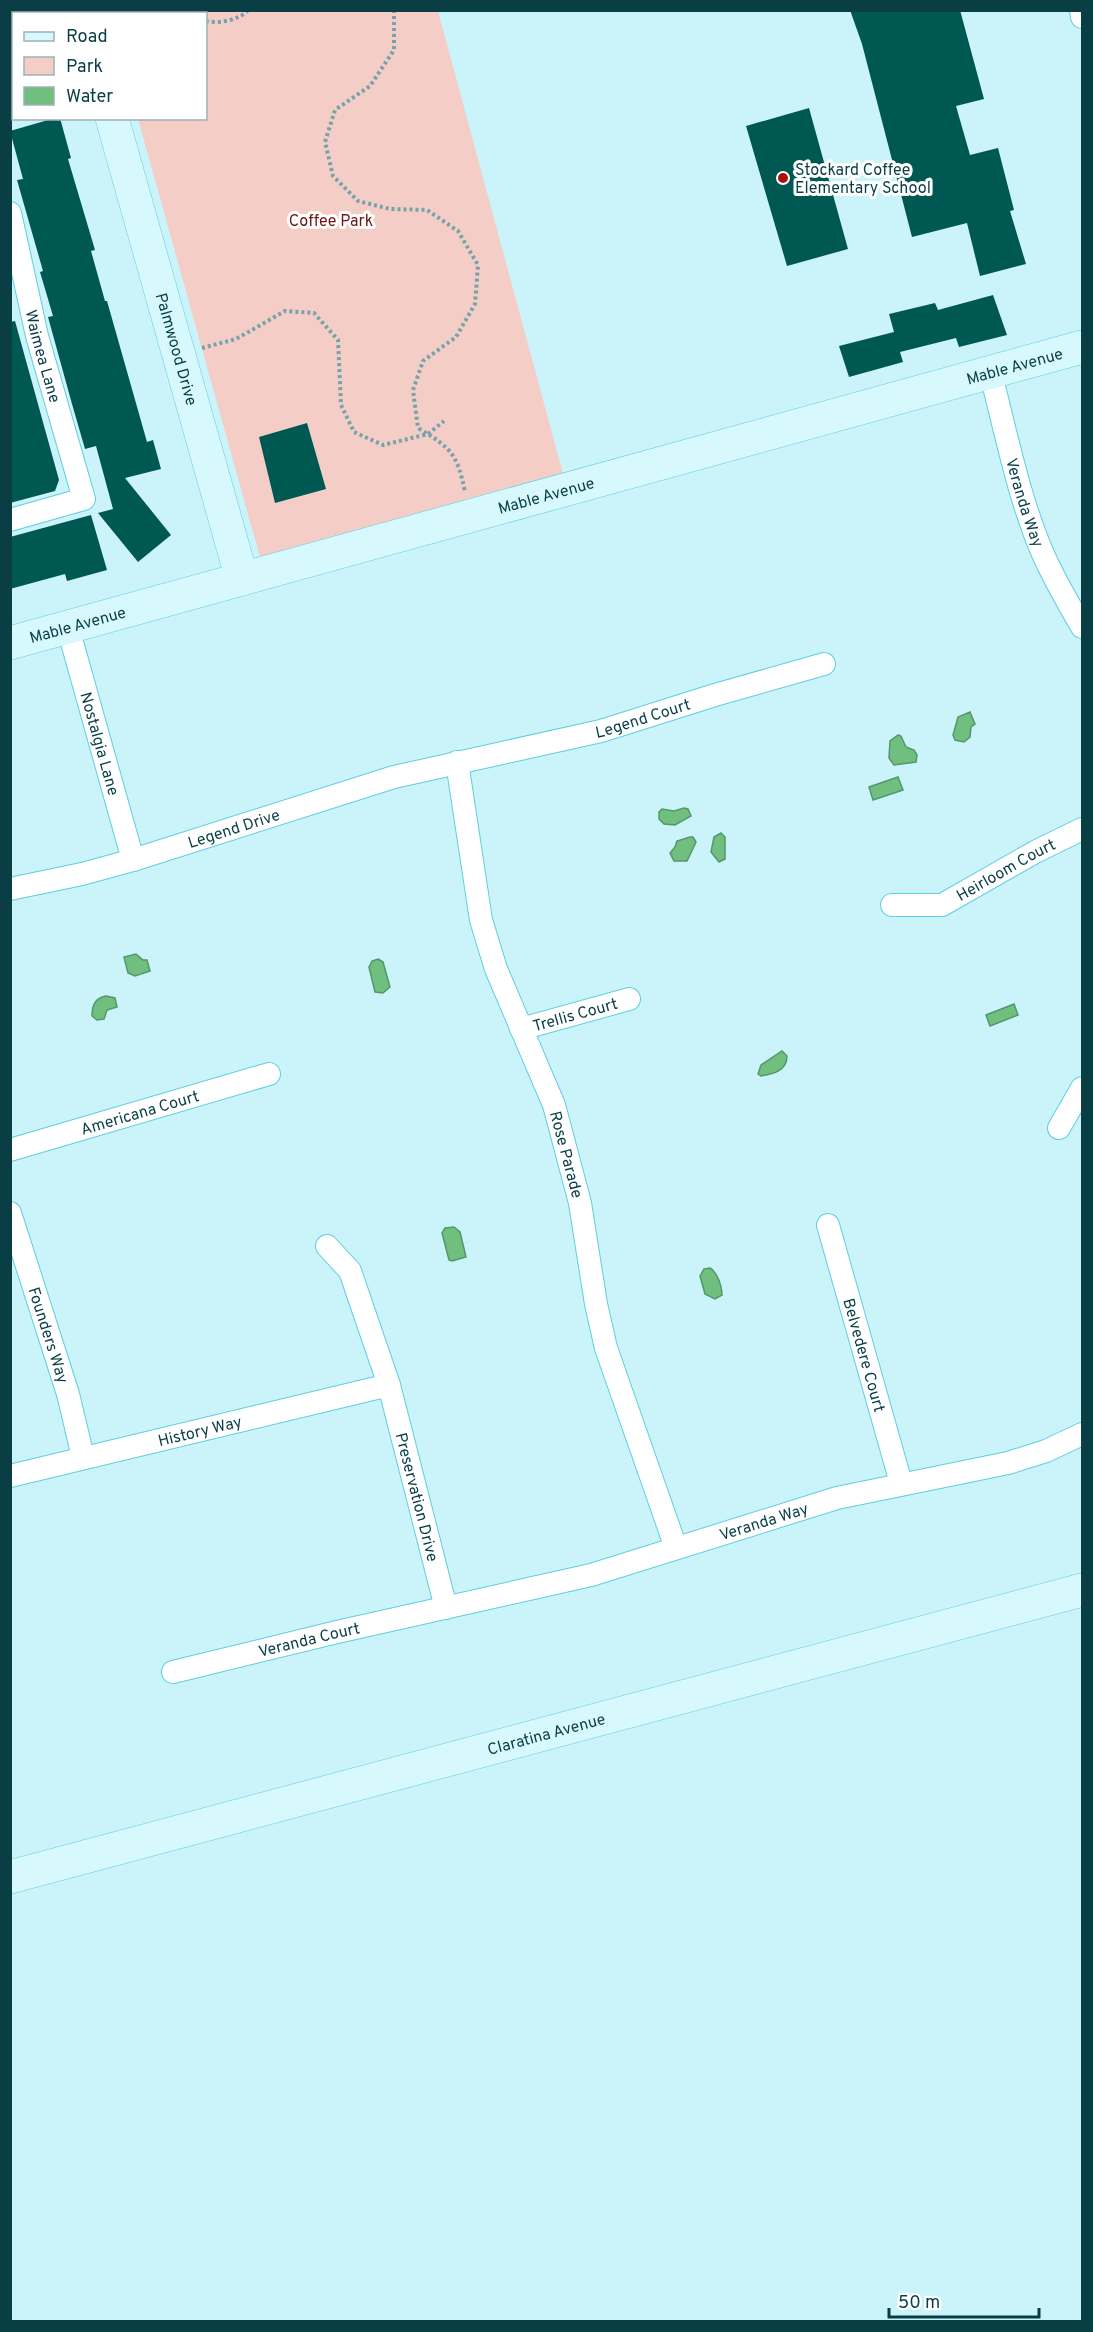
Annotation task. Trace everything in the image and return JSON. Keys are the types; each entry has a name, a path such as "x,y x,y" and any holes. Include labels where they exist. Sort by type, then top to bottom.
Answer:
{"street":[{"path":"1081,10 1083,17"},
{"name":"Palmwood Drive","path":"113,120 242,579"},
{"name":"Waimea Lane","path":"10,213 37,336 84,499 10,520"},
{"name":"Mable Avenue","path":"10,643 1083,347"},
{"name":"Veranda Way","path":"990,371 1027,512 1043,554 1072,592 1083,627"},
{"name":"Nostalgia Lane","path":"68,628 133,860"},
{"name":"Legend Court","path":"457,762 600,731 824,664"},
{"name":"Legend Drive","path":"10,889 82,874 133,860 332,795 457,762"},
{"name":"Rose Parade","path":"457,762 481,920 496,969 554,1105 580,1203 596,1304 606,1348 676,1548"},
{"name":"Heirloom Court","path":"892,905 942,905 1035,852 1083,829"},
{"name":"Trellis Court","path":"521,1029 629,999"},
{"name":"Americana Court","path":"10,1150 270,1074"},
{"path":"1059,1128 1083,1088"},
{"name":"Founders Way","path":"10,1213 68,1394 83,1457"},
{"name":"Belvedere Court","path":"828,1226 901,1483"},
{"name":"Preservation Drive","path":"327,1246 350,1271 388,1385 446,1608"},
{"name":"History Way","path":"10,1476 388,1385"},
{"name":"Veranda Way","path":"446,1608 591,1575 837,1498 901,1483 1008,1463 1046,1451 1083,1434"},
{"name":"Claratina Avenue","path":"10,1877 1083,1590"},
{"name":"Veranda Court","path":"173,1672 446,1608"}],"path":[{"path":"207,21 213,23 243,16 248,10"},
{"path":"394,10 394,50 370,86 335,110 325,142 333,176 358,201 390,209 427,210 458,231 478,265 475,304 456,337 423,361 413,390 418,428 450,449 460,467 470,516"},
{"path":"179,354 236,339 285,311 314,313 338,340 341,405 354,432 383,445 428,434 444,421"}],"green space":[{"name":"Coffee Park","path":"438,11 563,474 260,557 138,120 207,120 207,12 107,12"}],"water":[{"path":"970,712 975,724 971,727 970,737 964,742 955,740 953,735 958,717"},
{"path":"898,735 901,736 906,747 914,750 917,755 916,762 894,765 889,758 890,741"},
{"path":"898,777 903,790 873,800 869,787"},
{"path":"662,809 674,811 688,809 691,816 675,825 664,824 659,819 659,812"},
{"path":"721,833 725,837 725,859 719,862 711,852 714,837"},
{"path":"693,837 696,842 687,861 674,861 670,853 677,841"},
{"path":"136,954 143,960 147,960 150,971 135,976 128,973 124,957"},
{"path":"378,959 383,962 390,987 383,993 375,992 369,967 372,961"},
{"path":"106,996 115,998 117,1007 107,1010 104,1019 97,1020 92,1016 94,1005 99,998"},
{"path":"1014,1004 1018,1015 990,1026 986,1015"},
{"path":"782,1051 787,1056 782,1068 770,1074 761,1076 758,1074 761,1065"},
{"path":"454,1227 460,1232 466,1257 452,1261 449,1260 442,1233 445,1228"},
{"path":"710,1268 717,1276 722,1291 722,1295 715,1299 705,1294 700,1276 704,1269"}],"building":[{"path":"850,10 960,10 984,99 956,106 970,155 998,148 1014,210 1010,211 1026,264 980,276 967,223 912,237 862,44"},
{"path":"809,108 848,249 787,266 746,126"},
{"path":"48,120 61,120 71,158 68,159 95,250 91,251 105,301 107,301 147,442 153,440 161,469 125,478 171,535 138,562 98,513 113,509 96,446 85,449 48,317 53,316 40,272 43,271 17,180 23,179 10,131"},
{"path":"993,295 1007,335 959,347 956,338 900,352 903,362 849,377 839,346 894,332 889,314 935,303 938,310"},
{"path":"15,321 59,480 55,491 10,503 10,322"},
{"path":"307,423 326,489 275,503 259,437"},
{"path":"91,515 107,570 67,581 65,574 10,589 10,537"}],"place":[{"name":"Stockard Coffee Elementary School","path":"783,178"}]}
